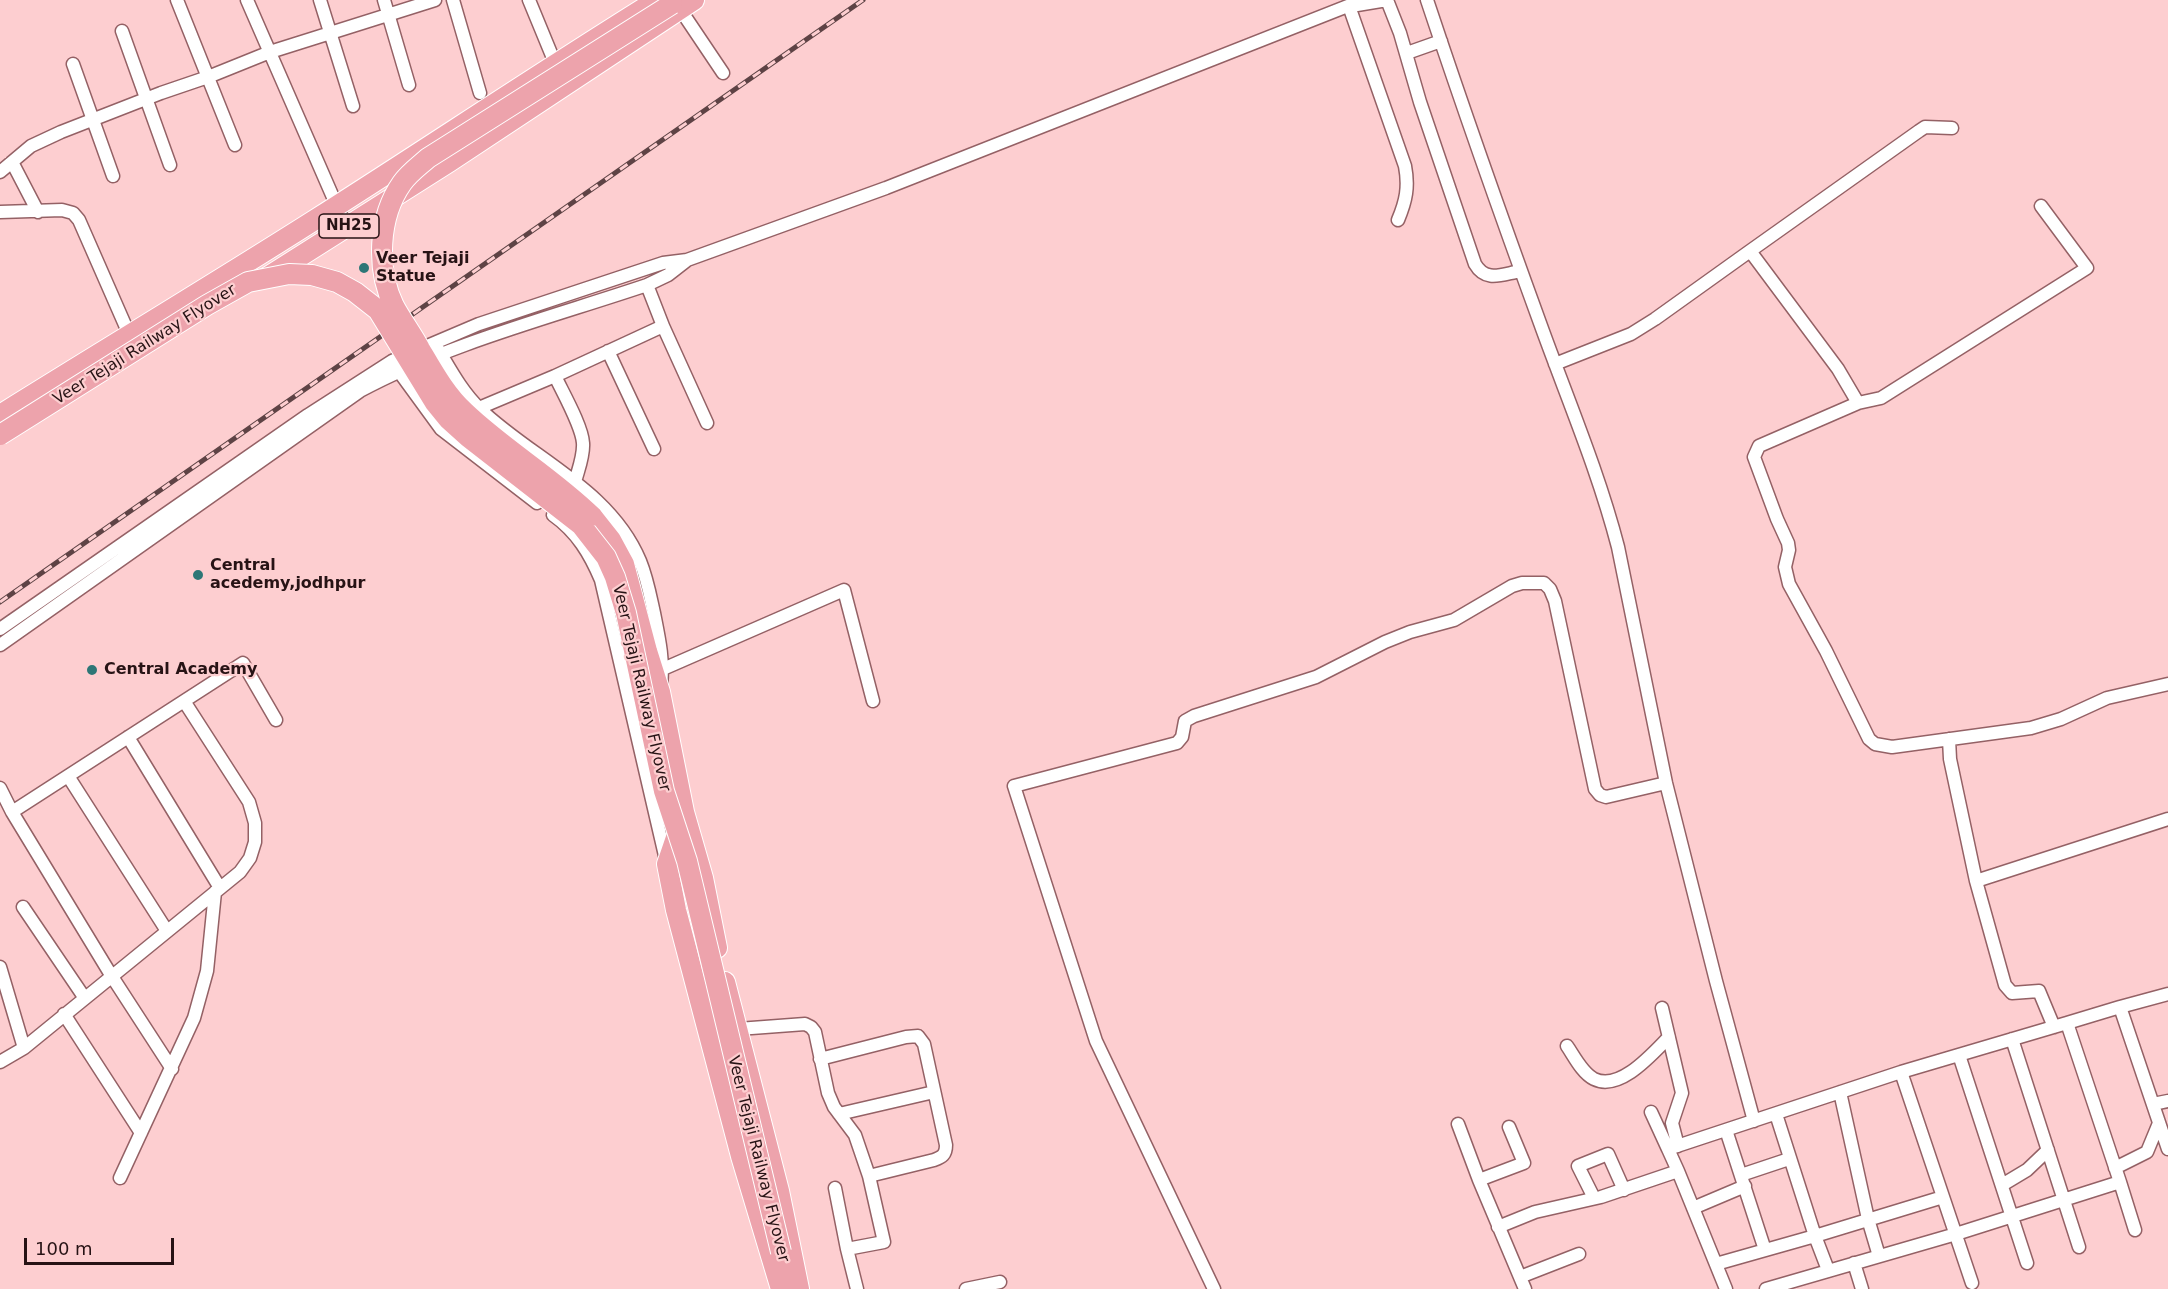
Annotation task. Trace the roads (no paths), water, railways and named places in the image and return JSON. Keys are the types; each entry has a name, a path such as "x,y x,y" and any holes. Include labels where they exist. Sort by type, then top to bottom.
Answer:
{"main road":[{"name":"NH25","path":"0,415 336,206 555,63 676,2"},
{"name":"NH25","path":"0,445 346,227 676,2"},
{"path":"676,2 428,158 413,170 401,184 389,212 382,256 385,281 394,305 448,393 463,411 567,492 592,516 611,540 624,564 660,692 684,812 703,878 721,966 779,1191 799,1289"},
{"name":"Veer Tejaji Railway Flyover","path":"0,435 207,305 248,282 289,273 312,275 346,287 378,310 435,403 448,419 580,525 606,557 626,613 664,791 687,861 790,1289"},
{"path":"684,812 668,864 676,910 741,1156 781,1289"}],"street":[{"path":"177,0 236,145"},
{"path":"247,0 346,227"},
{"path":"320,0 353,106"},
{"path":"384,0 409,85"},
{"path":"0,172 31,146 147,98 270,52 435,0"},
{"path":"453,0 480,93"},
{"path":"529,0 555,63"},
{"path":"0,645 308,415 434,342 479,324 598,284 663,264 687,260 897,183 1363,0"},
{"path":"1349,6 1387,0 1407,53 1420,102 1475,264 1486,276 1521,271"},
{"path":"1426,0 1521,271 1596,470 1616,538 1666,783 1754,1121"},
{"path":"676,2 723,73"},
{"path":"1349,6 1406,166 1407,198 1398,220"},
{"path":"122,31 170,165"},
{"path":"1407,53 1441,41"},
{"path":"73,64 113,176"},
{"path":"1555,364 1631,334 1655,319 1919,130 1926,127 1952,128"},
{"path":"12,162 38,212"},
{"path":"2041,206 2087,268 1881,398 1858,403 1759,446 1754,452 1755,461 1788,543 1785,574 1869,739 1875,744 1892,747 2041,726 2107,699 2168,684"},
{"path":"0,212 62,210 73,213 79,220 129,333"},
{"path":"1750,250 1838,369 1858,403"},
{"path":"395,366 441,354 647,285 668,275 687,260"},
{"path":"647,285 707,423"},
{"path":"479,408 663,326"},
{"path":"434,342 459,384 479,408 575,482 605,509 624,534 639,559 648,584 662,650 663,669 660,692"},
{"path":"608,351 654,449"},
{"path":"395,366 441,429 558,518 578,537 590,556 601,580 668,864"},
{"path":"555,376 583,443 575,482"},
{"path":"0,629 132,545"},
{"path":"1214,1289 1096,1041 1014,786 1177,743 1182,737 1185,721 1194,716 1316,677 1385,642 1410,632 1454,620 1512,586 1522,583 1544,584 1550,589 1555,601 1595,789 1600,795 1606,797 1666,783"},
{"path":"663,669 844,590 873,701"},
{"path":"12,812 243,663 276,720"},
{"path":"0,1062 24,1048 240,872 250,858 255,842 255,823 249,802 184,701"},
{"path":"120,1178 194,1018 207,971 217,890 128,737"},
{"path":"1949,739 1950,759 1976,881 2008,990 2012,993 2039,991 2060,1025 2115,1168 2135,1230"},
{"path":"68,776 167,931"},
{"path":"1,791 111,975 172,1069"},
{"path":"1976,881 2168,819"},
{"path":"23,907 84,997"},
{"path":"0,967 24,1048"},
{"path":"1673,1147 1901,1072 2168,994"},
{"path":"2120,1007 2168,1149"},
{"path":"1662,1008 1682,1093 1672,1123 1673,1147 1678,1171 1726,1289"},
{"path":"64,1014 141,1133"},
{"path":"738,1029 805,1024 815,1032 828,1093 839,1114 855,1135 869,1176 884,1242 847,1249"},
{"path":"820,1059 906,1037 918,1036 924,1044 946,1152 942,1157 934,1160 869,1176"},
{"path":"1567,1046 1584,1070 1593,1078 1602,1081 1626,1075 1643,1063 1669,1037"},
{"path":"2012,1039 2079,1247"},
{"path":"1959,1055 2027,1263"},
{"path":"1901,1072 1972,1283"},
{"path":"839,1114 934,1092"},
{"path":"1840,1092 1868,1220 1879,1256"},
{"path":"2153,1104 2168,1101"},
{"path":"1651,1112 1673,1147"},
{"path":"1776,1114 1789,1159 1828,1270"},
{"path":"2115,1168 2147,1152 2159,1123"},
{"path":"1458,1124 1525,1289"},
{"path":"1479,1180 1524,1163 1509,1127"},
{"path":"1726,1130 1765,1250"},
{"path":"2002,1185 2026,1170 2048,1150"},
{"path":"1594,1198 1578,1166 1608,1154 1624,1190"},
{"path":"1693,1208 1789,1159"},
{"path":"1498,1227 1535,1212 1624,1190 1678,1171"},
{"path":"1766,1289 1791,1285 1828,1270 1956,1234 2120,1182"},
{"path":"835,1188 857,1289"},
{"path":"1716,1264 1943,1197"},
{"path":"1520,1277 1579,1254"},
{"path":"1854,1263 1862,1289"},
{"path":"966,1289 1000,1281"}],"railway":[{"path":"0,602 863,0"}],"place":[{"name":"Veer Tejaji Statue","path":"364,268"},
{"name":"Central acedemy,jodhpur","path":"198,575"},
{"name":"Central Academy","path":"92,670"}]}
